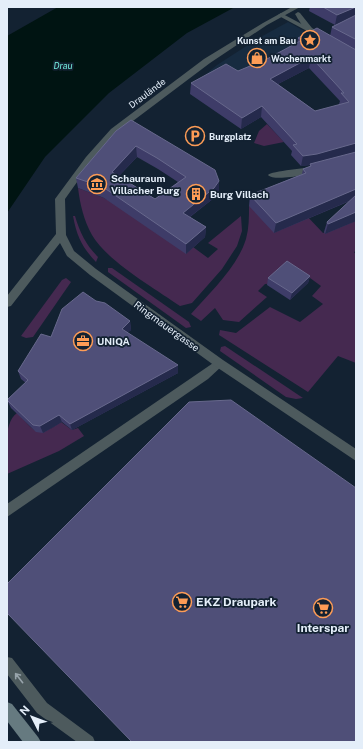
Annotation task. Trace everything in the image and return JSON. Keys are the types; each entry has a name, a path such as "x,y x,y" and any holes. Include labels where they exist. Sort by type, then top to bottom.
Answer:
{"main road":[{"path":"7,709 33,742"}],"street":[{"name":"Draulände","path":"61,235 60,198 89,159 114,131 207,61 281,15 297,10"},
{"path":"297,10 309,30 325,35 334,44"},
{"path":"272,175 297,174 325,166"},
{"path":"7,303 61,235"},
{"name":"Ringmauergasse","path":"61,235 70,253 93,272 219,363 356,456"}],"lane":[{"path":"281,15 309,30"},
{"path":"7,511 204,376 219,363"},
{"path":"7,663 42,708 88,742"}],"shaded area":[{"name":"Wochenmarkt","path":"288,22 317,38 265,70 195,83 217,65 257,39"},
{"path":"267,124 284,142 264,146 254,143 259,131"},
{"path":"78,188 104,198 193,247 208,258 218,249 208,243 241,216 242,231 237,246 222,269 192,303 180,306 132,274 108,255 99,245 87,224 81,206"},
{"path":"249,206 305,214 323,233 356,221 356,251 354,252 356,255 356,363 338,356 308,392 219,335 220,330 236,333 270,307 300,322 323,304 312,296 321,286 310,278 305,281 265,284 258,291 267,297 239,322 223,320 215,308 201,321 191,314 230,270 242,250 248,231"},
{"path":"73,216 75,216 81,233 87,243 98,257 96,262 81,241 76,230"},
{"path":"108,268 112,268 189,322 191,327 186,328 108,272"},
{"path":"66,278 71,282 33,337 26,338 21,336 62,280"},
{"path":"225,346 303,398 296,399 286,397 220,351 221,347"},
{"path":"17,413 37,431 46,431 61,422 72,430 78,428 84,436 59,451 7,474 7,433 12,418"}],"water":[{"name":"Drau","path":"58,7 235,7 187,33 109,93 45,157 7,213 7,36"}],"building":[{"path":"323,7 356,7 337,15"},
{"path":"356,15 356,40 332,27"},
{"path":"317,28 356,50 356,143 317,154 303,156 293,145 297,144 262,106 242,118 191,83 226,64 238,71 267,59 302,40 298,38","holes":["311,57 344,93 341,93 349,102 315,111 270,79"]},
{"name":"Burg Villach","path":"131,120 215,170 219,181 214,188 183,213 206,227 186,244 103,187 76,178 116,131","holes":["136,146 186,177 155,199 112,172"]},
{"path":"356,152 356,189 276,223 250,195 306,173 303,169 311,166 310,164"},
{"path":"356,195 356,212 328,224 327,222"},
{"path":"287,261 310,276 292,293 268,278"},
{"path":"83,292 96,301 105,303 130,321 122,329 178,365 70,424 59,415 40,426 33,425 7,400 28,380 18,371 41,334 51,337 62,309"},
{"name":"EKZ Draupark","path":"231,400 356,488 356,742 132,742 7,613 7,584 189,402"}],"place":[{"name":"Kunst am Bau","path":"310,40"},
{"name":"Wochenmarkt","path":"257,58"},
{"name":"Burgplatz","path":"195,136"},
{"name":"Schauraum Villacher Burg","path":"97,184"},
{"name":"Burg Villach","path":"196,194"},
{"name":"UNIQA","path":"83,341"},
{"name":"EKZ Draupark","path":"182,602"},
{"name":"Interspar","path":"323,608"}]}
